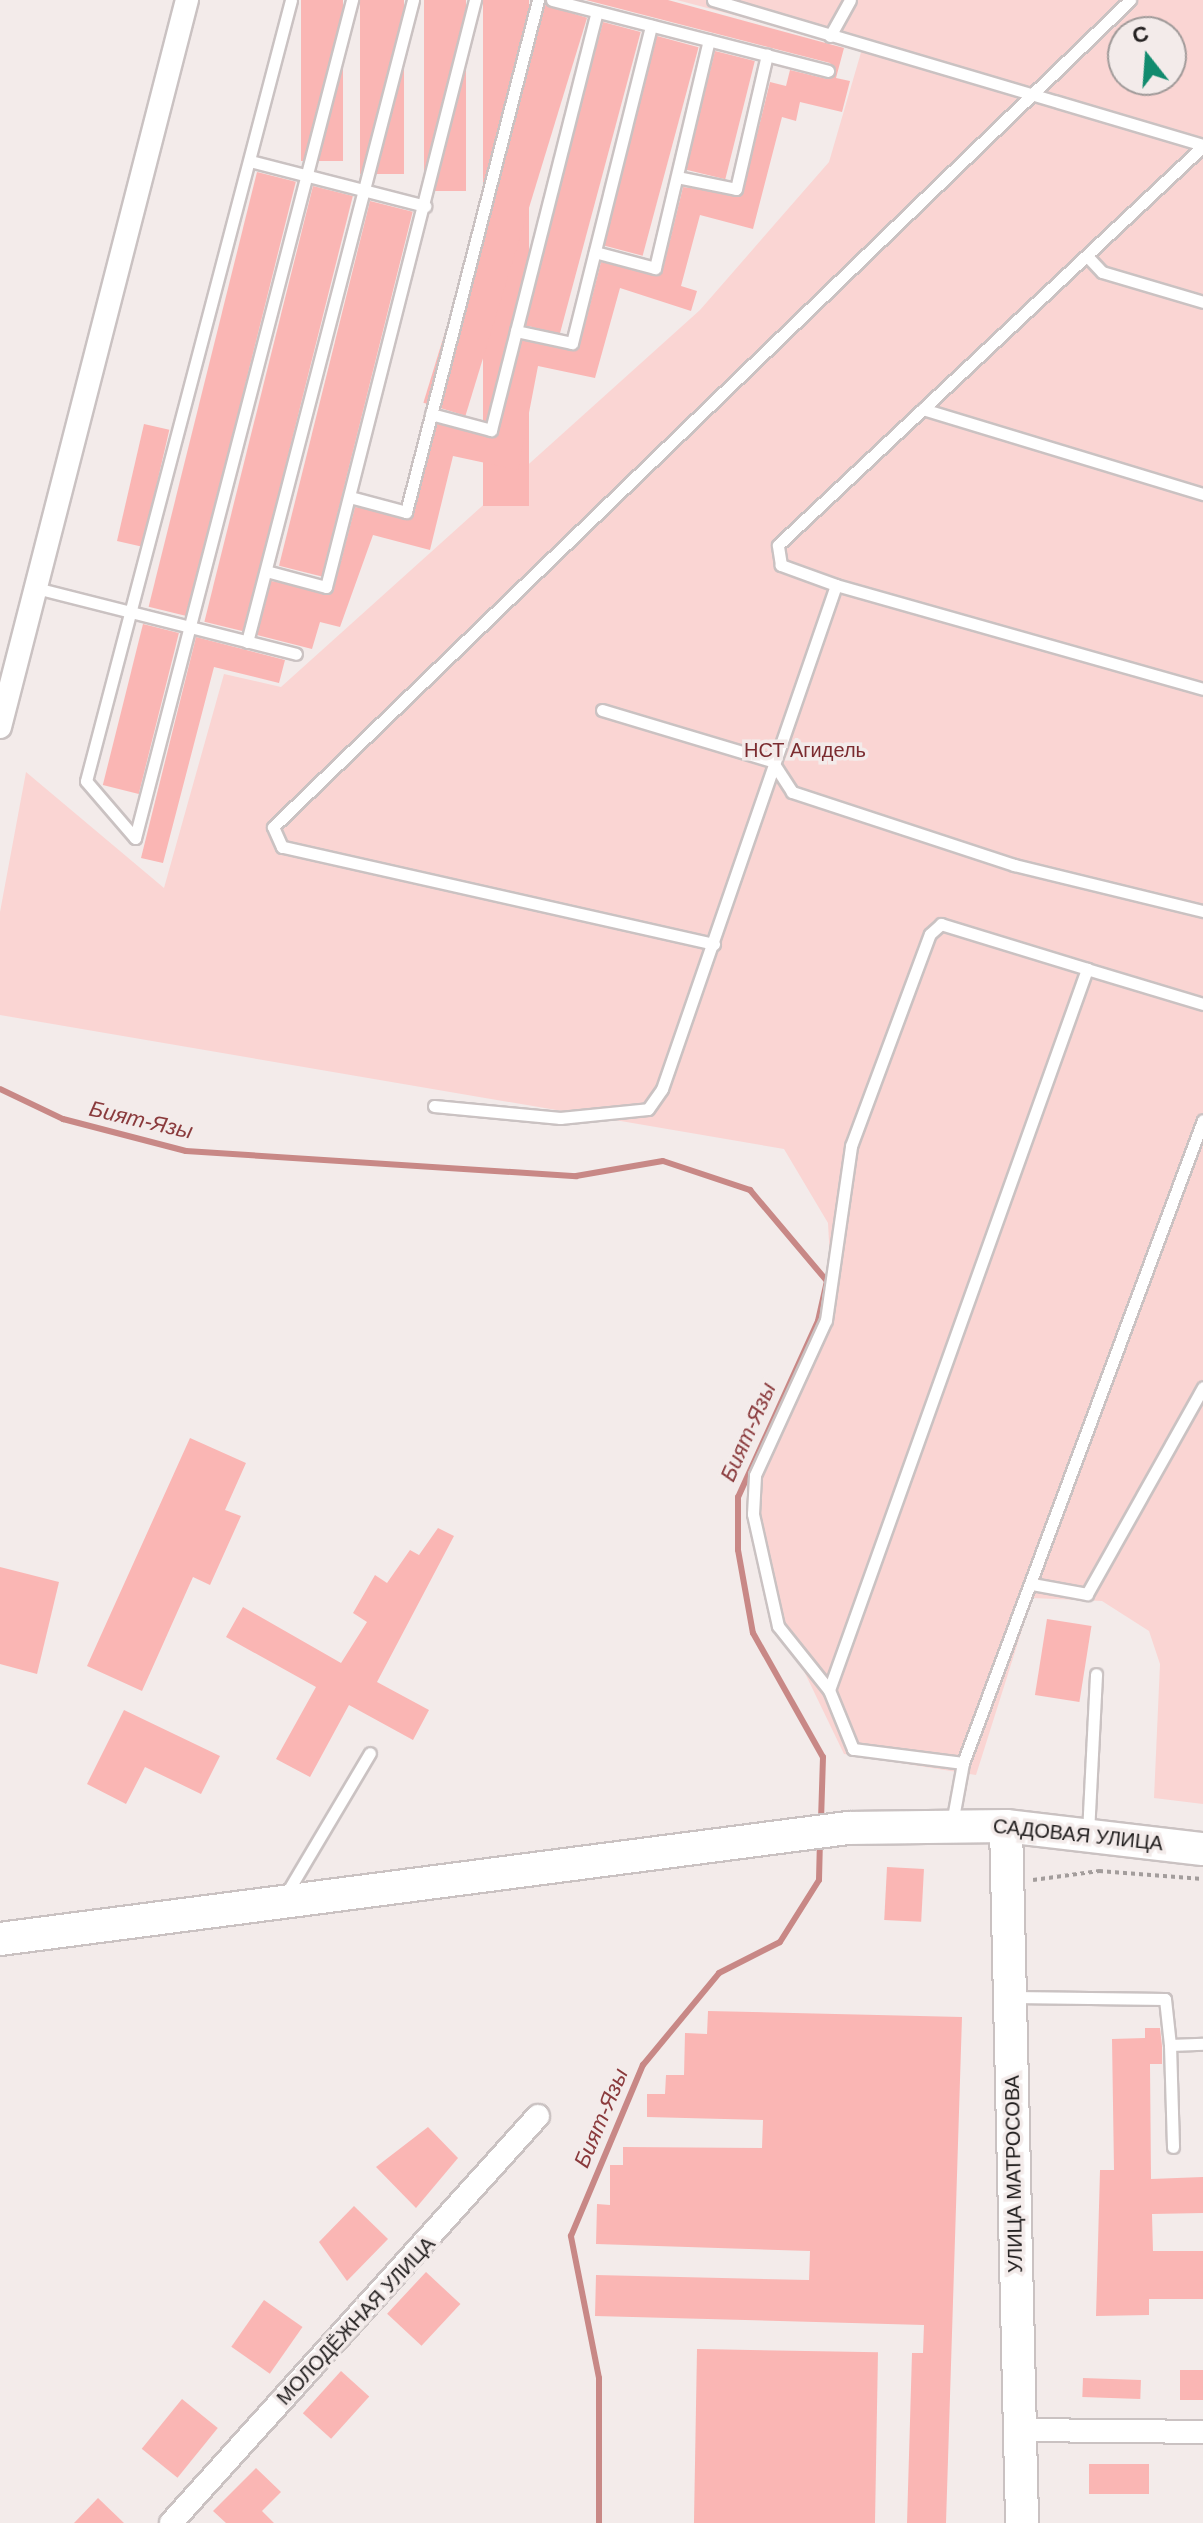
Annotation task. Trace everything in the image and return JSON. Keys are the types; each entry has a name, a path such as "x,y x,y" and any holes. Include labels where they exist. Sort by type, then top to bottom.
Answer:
{"main road":[{"name":"САДОВАЯ УЛИЦА","path":"0,1939 848,1828 952,1824 1006,1826 1203,1849"},
{"name":"УЛИЦА МАТРОСОВА","path":"1006,1826 1022,2523"}],"street":[{"path":"0,727 187,0"},
{"name":"МОЛОДЁЖНАЯ УЛИЦА","path":"171,2523 538,2116"},
{"path":"1021,2430 1203,2432"}],"lane":[{"path":"291,0 134,613 86,781 135,838 193,628 352,0"},
{"path":"247,642 413,0"},
{"path":"266,571 326,587 475,0"},
{"path":"350,497 406,512 538,0"},
{"path":"552,0 828,71"},
{"path":"713,0 1026,96 1203,145"},
{"path":"830,36 850,0"},
{"path":"714,944 282,847 273,827 1026,96 1130,0"},
{"path":"431,414 491,430 597,12"},
{"path":"516,331 572,343 651,26"},
{"path":"595,252 655,268 709,40"},
{"path":"677,177 736,189 767,55"},
{"path":"1203,145 778,545 781,565 836,585 1203,689"},
{"path":"250,161 425,206"},
{"path":"1087,256 1102,272 1203,302"},
{"path":"923,409 1203,494"},
{"path":"434,1106 560,1118 648,1109 662,1089 776,771 836,585"},
{"path":"36,588 296,654"},
{"path":"602,710 772,761 782,786 821,802 1014,865 1203,911"},
{"path":"963,1763 853,1749 829,1690 778,1626 753,1514 755,1475 826,1320 851,1146 930,934 941,924 1203,1004"},
{"path":"829,1690 1087,969"},
{"path":"952,1824 963,1763 1203,1120"},
{"path":"1032,1584 1087,1594 1203,1387"},
{"path":"1088,1835 1096,1674"},
{"path":"282,1900 370,1753"},
{"path":"1010,1997 1165,1999 1170,2045 1173,2147"},
{"path":"1170,2045 1203,2044"}],"path":[{"path":"1007,1884 1099,1871 1203,1879"}],"green space":[{"name":"НСТ Агидель","path":"677,0 1203,0 1203,1804 1154,1798 1160,1664 1149,1631 1102,1601 1032,1598 976,1775 844,1754 774,1609 761,1549 757,1495 773,1434 832,1297 828,1223 784,1149 0,1015 0,912 26,772 164,888 224,674 281,687 700,310 829,162 862,49"}],"building":[{"path":"301,0 343,0 343,161 301,161"},
{"path":"360,0 404,0 404,174 360,174"},
{"path":"424,0 466,0 466,191 424,191"},
{"path":"483,0 529,0 529,506 483,506"},
{"path":"586,0 668,0 844,48 836,78 850,81 842,112 800,102 796,121 782,117 753,229 700,215 681,286 697,291 691,311 620,288 595,378 538,366 518,470 453,456 430,550 373,535 340,627 320,622 312,649 257,635 271,581 333,592 355,507 413,517 437,424 498,435 522,341 579,348 601,262 662,273 683,187 742,195 770,82 786,86 790,70 827,79 836,74 830,63"},
{"path":"545,5 587,18 465,416 423,403"},
{"path":"603,22 641,32 560,334 522,324"},
{"path":"657,36 699,47 643,256 601,245"},
{"path":"715,51 755,61 725,179 685,169"},
{"path":"257,172 296,182 187,616 149,607"},
{"path":"313,186 353,196 244,632 204,622"},
{"path":"370,201 413,212 322,576 279,566"},
{"path":"144,424 169,430 142,547 117,541"},
{"path":"143,624 179,633 139,794 103,785"},
{"path":"196,637 285,660 279,683 214,667 163,863 141,858"},
{"path":"190,1438 246,1463 225,1510 241,1516 210,1585 193,1577 142,1691 87,1666"},
{"path":"438,1528 454,1536 377,1682 429,1710 413,1740 349,1705 310,1777 276,1759 316,1687 226,1637 243,1607 341,1663 367,1622 353,1613 375,1575 387,1583 410,1550 419,1555"},
{"path":"0,1567 59,1582 37,1674 0,1664"},
{"path":"1047,1619 1091,1626 1079,1702 1035,1695"},
{"path":"124,1710 220,1756 201,1794 145,1767 126,1804 87,1784"},
{"path":"887,1867 924,1869 921,1922 884,1920"},
{"path":"708,2011 962,2017 946,2523 907,2523 912,2353 923,2353 924,2325 595,2316 596,2275 809,2280 810,2251 596,2244 597,2204 610,2205 610,2165 623,2165 623,2147 762,2148 763,2120 647,2117 647,2094 665,2094 666,2075 684,2075 685,2033 707,2034"},
{"path":"1145,2028 1160,2028 1162,2046 1162,2064 1150,2064 1151,2179 1203,2177 1203,2213 1152,2214 1153,2251 1203,2251 1203,2299 1149,2299 1149,2315 1096,2316 1100,2170 1114,2170 1112,2039 1145,2038"},
{"path":"428,2127 458,2158 416,2208 376,2167"},
{"path":"354,2206 388,2239 347,2281 319,2242"},
{"path":"426,2272 460,2304 421,2346 387,2314"},
{"path":"264,2300 303,2327 270,2374 231,2347"},
{"path":"697,2349 878,2352 875,2523 694,2523"},
{"path":"1180,2370 1203,2370 1203,2400 1180,2400"},
{"path":"341,2371 369,2396 331,2439 303,2413"},
{"path":"1083,2378 1141,2380 1140,2399 1082,2397"},
{"path":"182,2399 218,2428 177,2478 142,2449"},
{"path":"1089,2464 1149,2464 1149,2494 1089,2494"},
{"path":"256,2468 281,2492 262,2511 274,2523 226,2523 213,2511"},
{"path":"98,2498 124,2523 74,2523"}],"waterway":[{"name":"Бият-Язы","path":"0,1089 63,1119 186,1151 576,1176 663,1161 750,1190 827,1281 818,1321 738,1497 738,1550 753,1633 823,1757 821,1821"},
{"name":"Бият-Язы","path":"599,2523 599,2378 571,2236 643,2065 719,1973 780,1942 819,1880 820,1840"}]}
